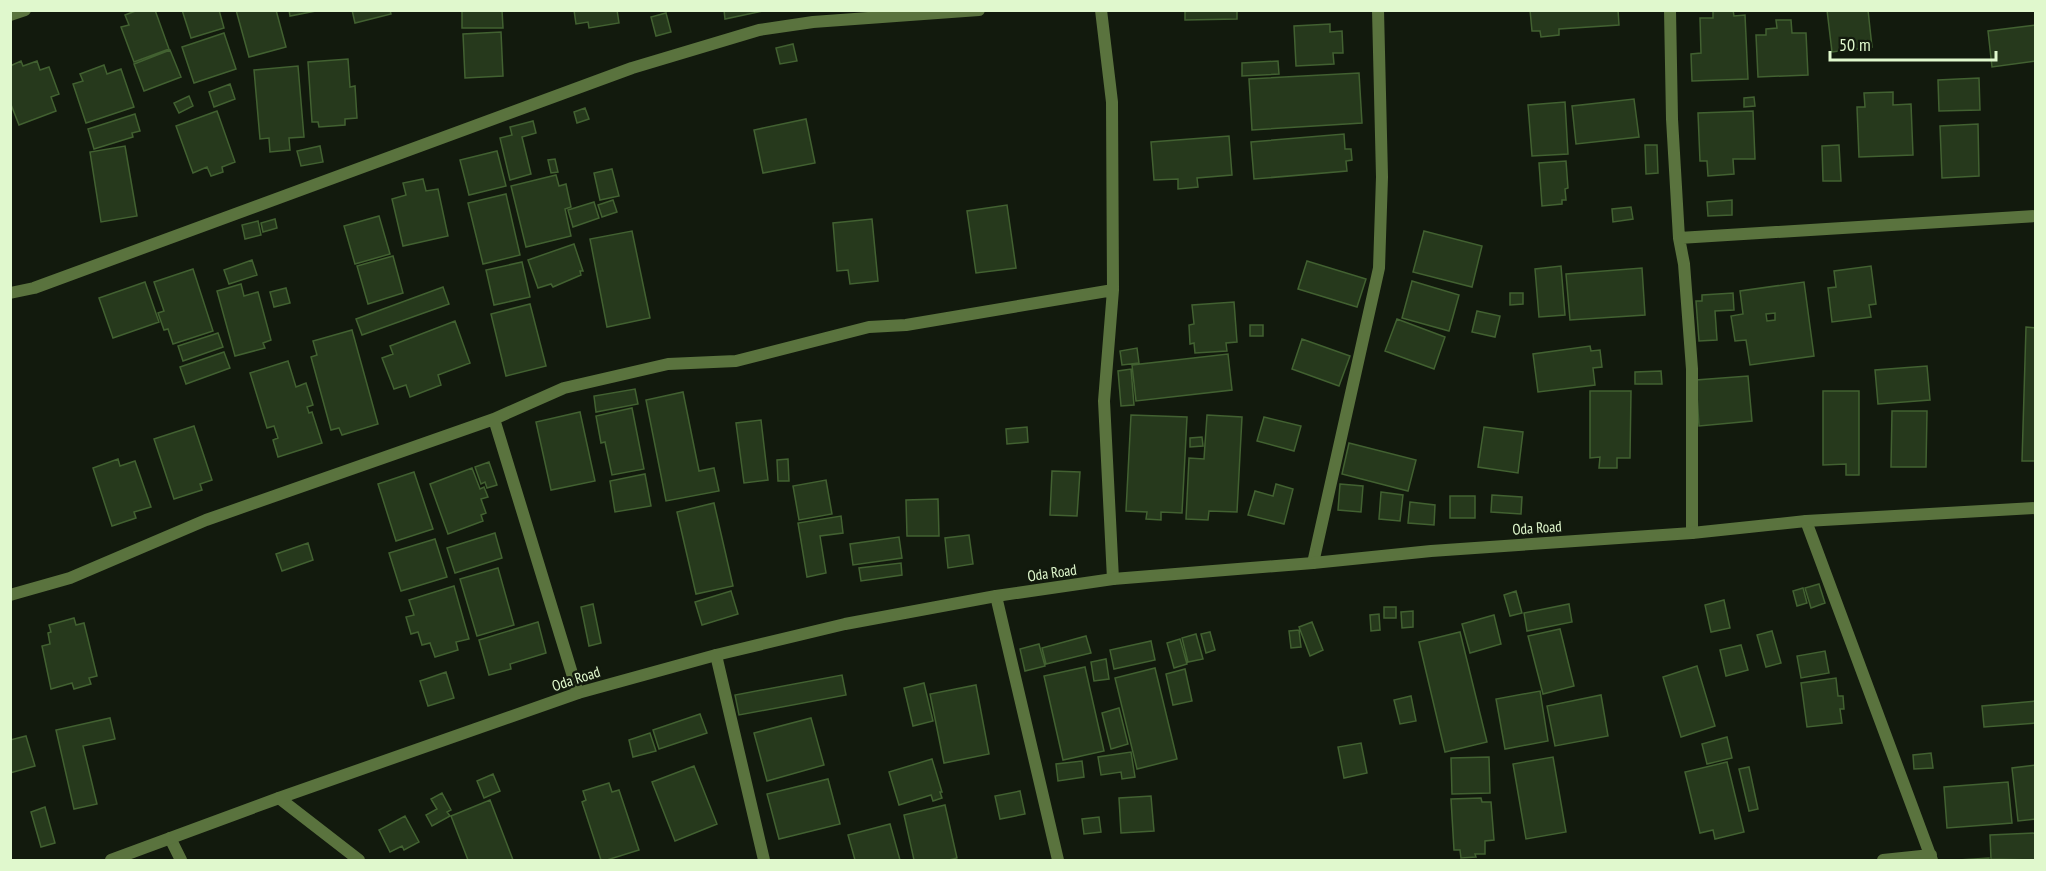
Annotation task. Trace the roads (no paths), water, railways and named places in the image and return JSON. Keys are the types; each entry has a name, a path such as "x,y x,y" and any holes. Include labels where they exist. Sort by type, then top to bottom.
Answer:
{"street":[{"path":"10,15 25,10"},
{"path":"10,293 46,284 632,69 759,30 813,16 979,10"},
{"path":"1101,10 1112,102 1113,290 1104,400 1113,579"},
{"path":"1313,563 1379,268 1382,177 1378,10"},
{"path":"1670,10 1672,118 1679,238 1684,264 1692,369 1692,533"},
{"path":"1679,238 2036,216"},
{"path":"10,595 70,578 206,520 494,419 564,388 668,364 736,361 869,327 906,325 1113,290"},
{"path":"494,419 578,693"},
{"name":"Oda Road","path":"111,861 279,798 578,693 716,655 845,624 996,596 1113,579 1431,551 1692,533 1806,521 2036,508"},
{"path":"1806,521 1931,858 1883,861"},
{"path":"996,596 1058,861"},
{"path":"716,655 764,861"},
{"path":"279,798 359,861"},
{"path":"170,838 181,861"}]}
